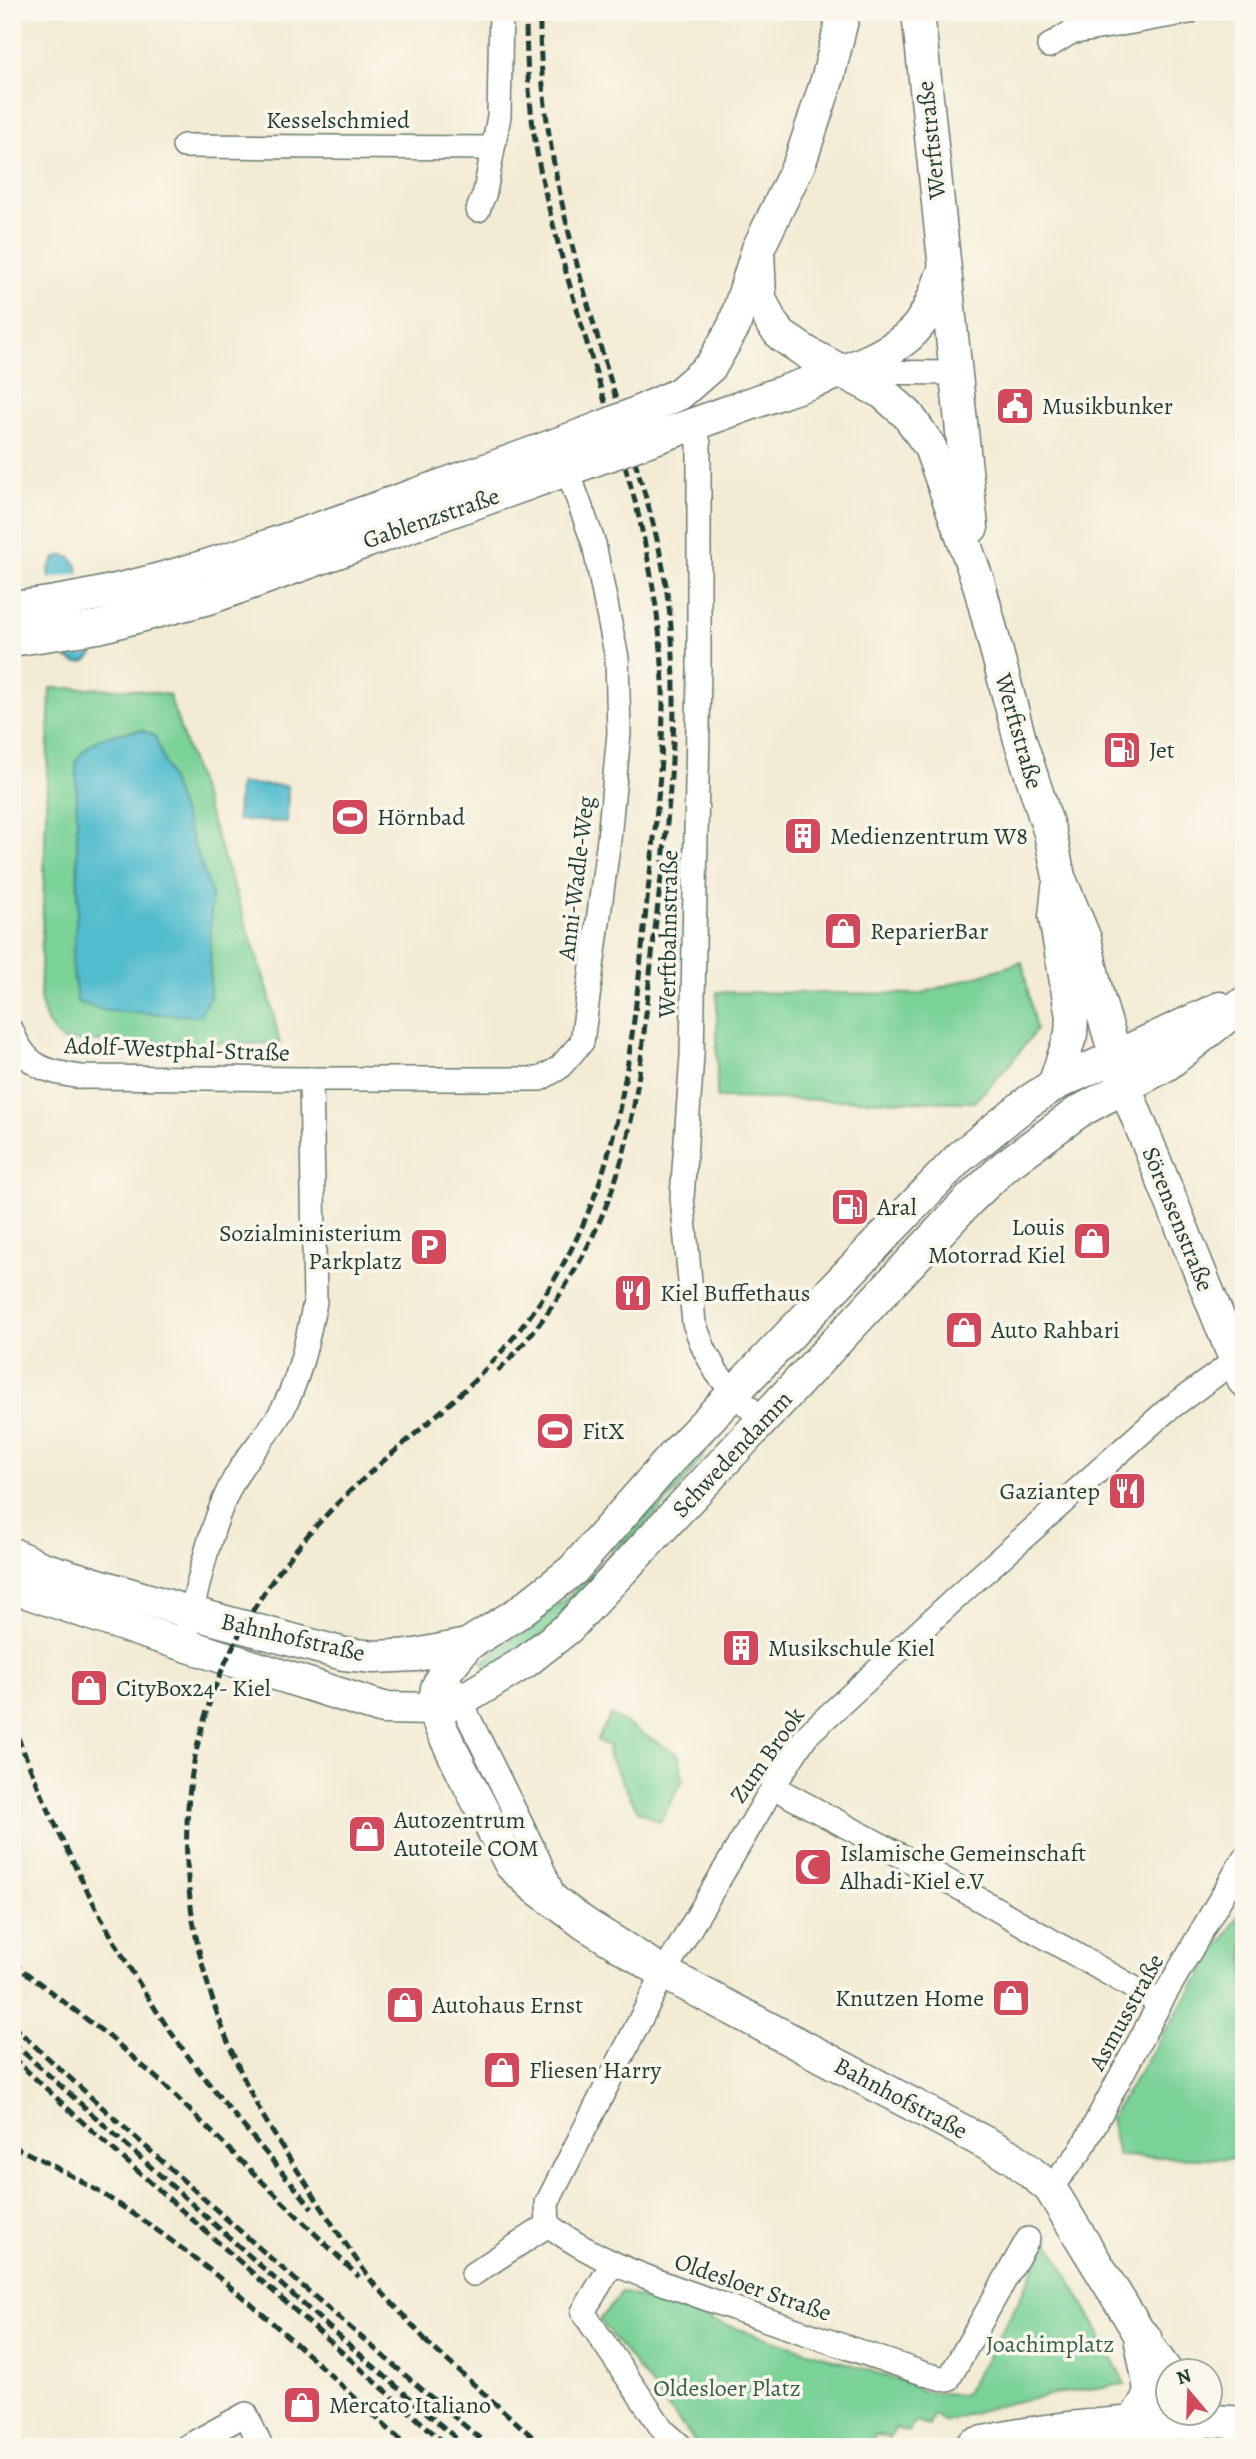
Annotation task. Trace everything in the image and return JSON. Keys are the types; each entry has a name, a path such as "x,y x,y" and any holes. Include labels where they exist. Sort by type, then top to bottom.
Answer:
{"highway":[{"path":"1135,2424 1151,2398 1152,2386 1143,2339"},
{"path":"974,2447 1036,2435 1135,2424 1154,2425"}],"main road":[{"name":"Werftstraße","path":"636,429 711,366 734,326 758,249 800,162 828,77 844,12"},
{"name":"Werftstraße","path":"918,12 979,584"},
{"name":"Werftstraße","path":"758,249 760,299 772,324 782,336 809,354 883,393 908,415 930,447 979,584 1059,877 1085,939 1110,1059"},
{"name":"Werftstraße","path":"842,372 901,342 918,326 945,268"},
{"name":"Gablenzstraße","path":"12,640 98,628 212,597 636,429 693,425 842,372"},
{"name":"Gablenzstraße","path":"12,608 129,588 190,572 563,457"},
{"name":"Werftstraße","path":"1054,1086 1071,1034 1072,1017 1055,917 1059,877"},
{"name":"Schwedendamm","path":"435,1663 518,1613 573,1570 659,1472 960,1157 1028,1102 1054,1086 1244,1000"},
{"name":"Schwedendamm","path":"448,1705 525,1662 568,1628 968,1201 1005,1166 1078,1112 1166,1065 1244,1000"},
{"name":"Werftstraße","path":"1072,1017 1110,1059"},
{"name":"Sörensenstraße","path":"1110,1059 1125,1087 1240,1371"},
{"name":"Bahnhofstraße","path":"12,1554 42,1568 192,1613 344,1654 435,1663"},
{"name":"Bahnhofstraße","path":"12,1587 383,1708 448,1705 441,1728 511,1865 535,1887 585,1924 664,1973 1012,2157 1050,2188 1157,2358"},
{"path":"435,1663 437,1688 448,1705"},
{"path":"1224,2425 1244,2423"}],"street":[{"path":"478,210 485,191 499,116 500,12"},
{"path":"1049,46 1070,33 1189,12"},
{"name":"Kesselschmied","path":"184,146 492,148"},
{"name":"Werftstraße","path":"842,372 955,373"},
{"name":"Werftbahnstraße","path":"693,425 699,443 699,671 692,1056 682,1198 694,1323 717,1373 763,1421"},
{"name":"Anni-Wadle-Weg","path":"311,1079 540,1079 559,1068 582,1042 612,800 618,733 617,658 594,544 563,457"},
{"name":"Adolf-Westphal-Straße","path":"12,1031 20,1051 45,1070 82,1077 311,1079 314,1302 310,1325 301,1363 285,1405 239,1471 218,1517 185,1645"},
{"path":"960,1157 1005,1166"},
{"name":"Zum Brook","path":"548,2225 547,2203 664,1973 806,1736 1166,1411 1240,1371"},
{"path":"773,1787 937,1875 1160,2003"},
{"name":"Asmusstraße","path":"1050,2188 1080,2152 1160,2003 1244,1858"},
{"path":"473,2274 548,2225"},
{"name":"Oldesloer Straße","path":"548,2225 572,2243 612,2264 763,2319 925,2374 948,2379 1028,2239"},
{"path":"612,2264 583,2312 663,2430 682,2447"},
{"path":"186,2447 246,2414 261,2447"}],"green space":[{"path":"50,688 130,689 169,695 268,990 280,1044 63,1041 50,1027 40,999"},
{"path":"1022,962 1036,1030 1009,1065 974,1102 717,1098 717,992 919,994"},
{"path":"712,1432 717,1437 680,1487 551,1628 488,1672 483,1661 564,1600 593,1572 678,1481"},
{"path":"611,1715 679,1755 683,1780 660,1822 638,1811 607,1753 610,1747 597,1740"},
{"path":"1244,1907 1244,2159 1118,2156 1110,2118"},
{"name":"Oldesloer Platz","path":"1048,2240 1125,2384 1011,2403 944,2422 933,2414 929,2426 916,2422 908,2432 896,2428 889,2438 876,2434 870,2444 856,2441 853,2447 699,2447 600,2320 622,2292 915,2385 919,2390 961,2395 966,2393 1019,2300"}],"water":[{"path":"63,555 76,564 97,637 92,655 81,663 68,659 57,644 49,569 55,558"},
{"path":"142,730 155,736 211,893 210,997 199,1016 106,1011 77,1002 72,963 78,904 76,761 89,746 104,737"},
{"path":"239,784 288,786 287,822 237,820"}],"pier":[{"path":"82,573 92,607 50,615 47,579"},
{"path":"101,636 99,651 86,655 60,658 54,645"}],"railway":[{"path":"376,2287 268,2124 248,2087 216,2010 195,1933 187,1858 190,1785 206,1713 235,1643 276,1576 350,1491 495,1359 531,1315 554,1280 584,1223 601,1176 615,1129 625,1080 659,782 663,708 660,642 652,582 636,507 571,289 541,174 529,93 526,12"},
{"path":"498,1371 536,1328 570,1279 597,1227 625,1146 644,1037 669,806 674,707 669,608 661,558 566,220 547,117 541,65 540,12"},
{"path":"12,1723 65,1845 105,1925 150,2001 208,2082 312,2208"},
{"path":"12,1962 111,2038 160,2081 359,2277"},
{"path":"12,2025 249,2239 490,2447"},
{"path":"12,2042 466,2447"},
{"path":"12,2057 449,2447"},
{"path":"12,2146 69,2174 173,2242 269,2320 408,2447"},
{"path":"370,2279 432,2347"},
{"path":"424,2340 544,2447"}],"place":[{"name":"Musikbunker","path":"1015,406"},
{"name":"Jet","path":"1122,750"},
{"name":"Hörnbad","path":"350,817"},
{"name":"Medienzentrum W8","path":"803,836"},
{"name":"ReparierBar","path":"843,931"},
{"name":"Aral","path":"850,1207"},
{"name":"Louis Motorrad Kiel","path":"1092,1241"},
{"name":"Sozialministerium Parkplatz","path":"429,1247"},
{"name":"Kiel Buffethaus","path":"633,1293"},
{"name":"Auto Rahbari","path":"964,1330"},
{"name":"FitX","path":"555,1431"},
{"name":"Gaziantep","path":"1127,1491"},
{"name":"Musikschule Kiel","path":"741,1648"},
{"name":"CityBox24 - Kiel","path":"89,1688"},
{"name":"Autozentrum Autoteile COM","path":"367,1834"},
{"name":"Islamische Gemeinschaft Alhadi-Kiel e.V","path":"813,1867"},
{"name":"Knutzen Home","path":"1011,1998"},
{"name":"Autohaus Ernst","path":"405,2005"},
{"name":"Fliesen Harry","path":"502,2070"},
{"name":"Mercato Italiano","path":"302,2405"}],"park label":[{"name":"Joachimplatz","path":"1050,2344"}]}
